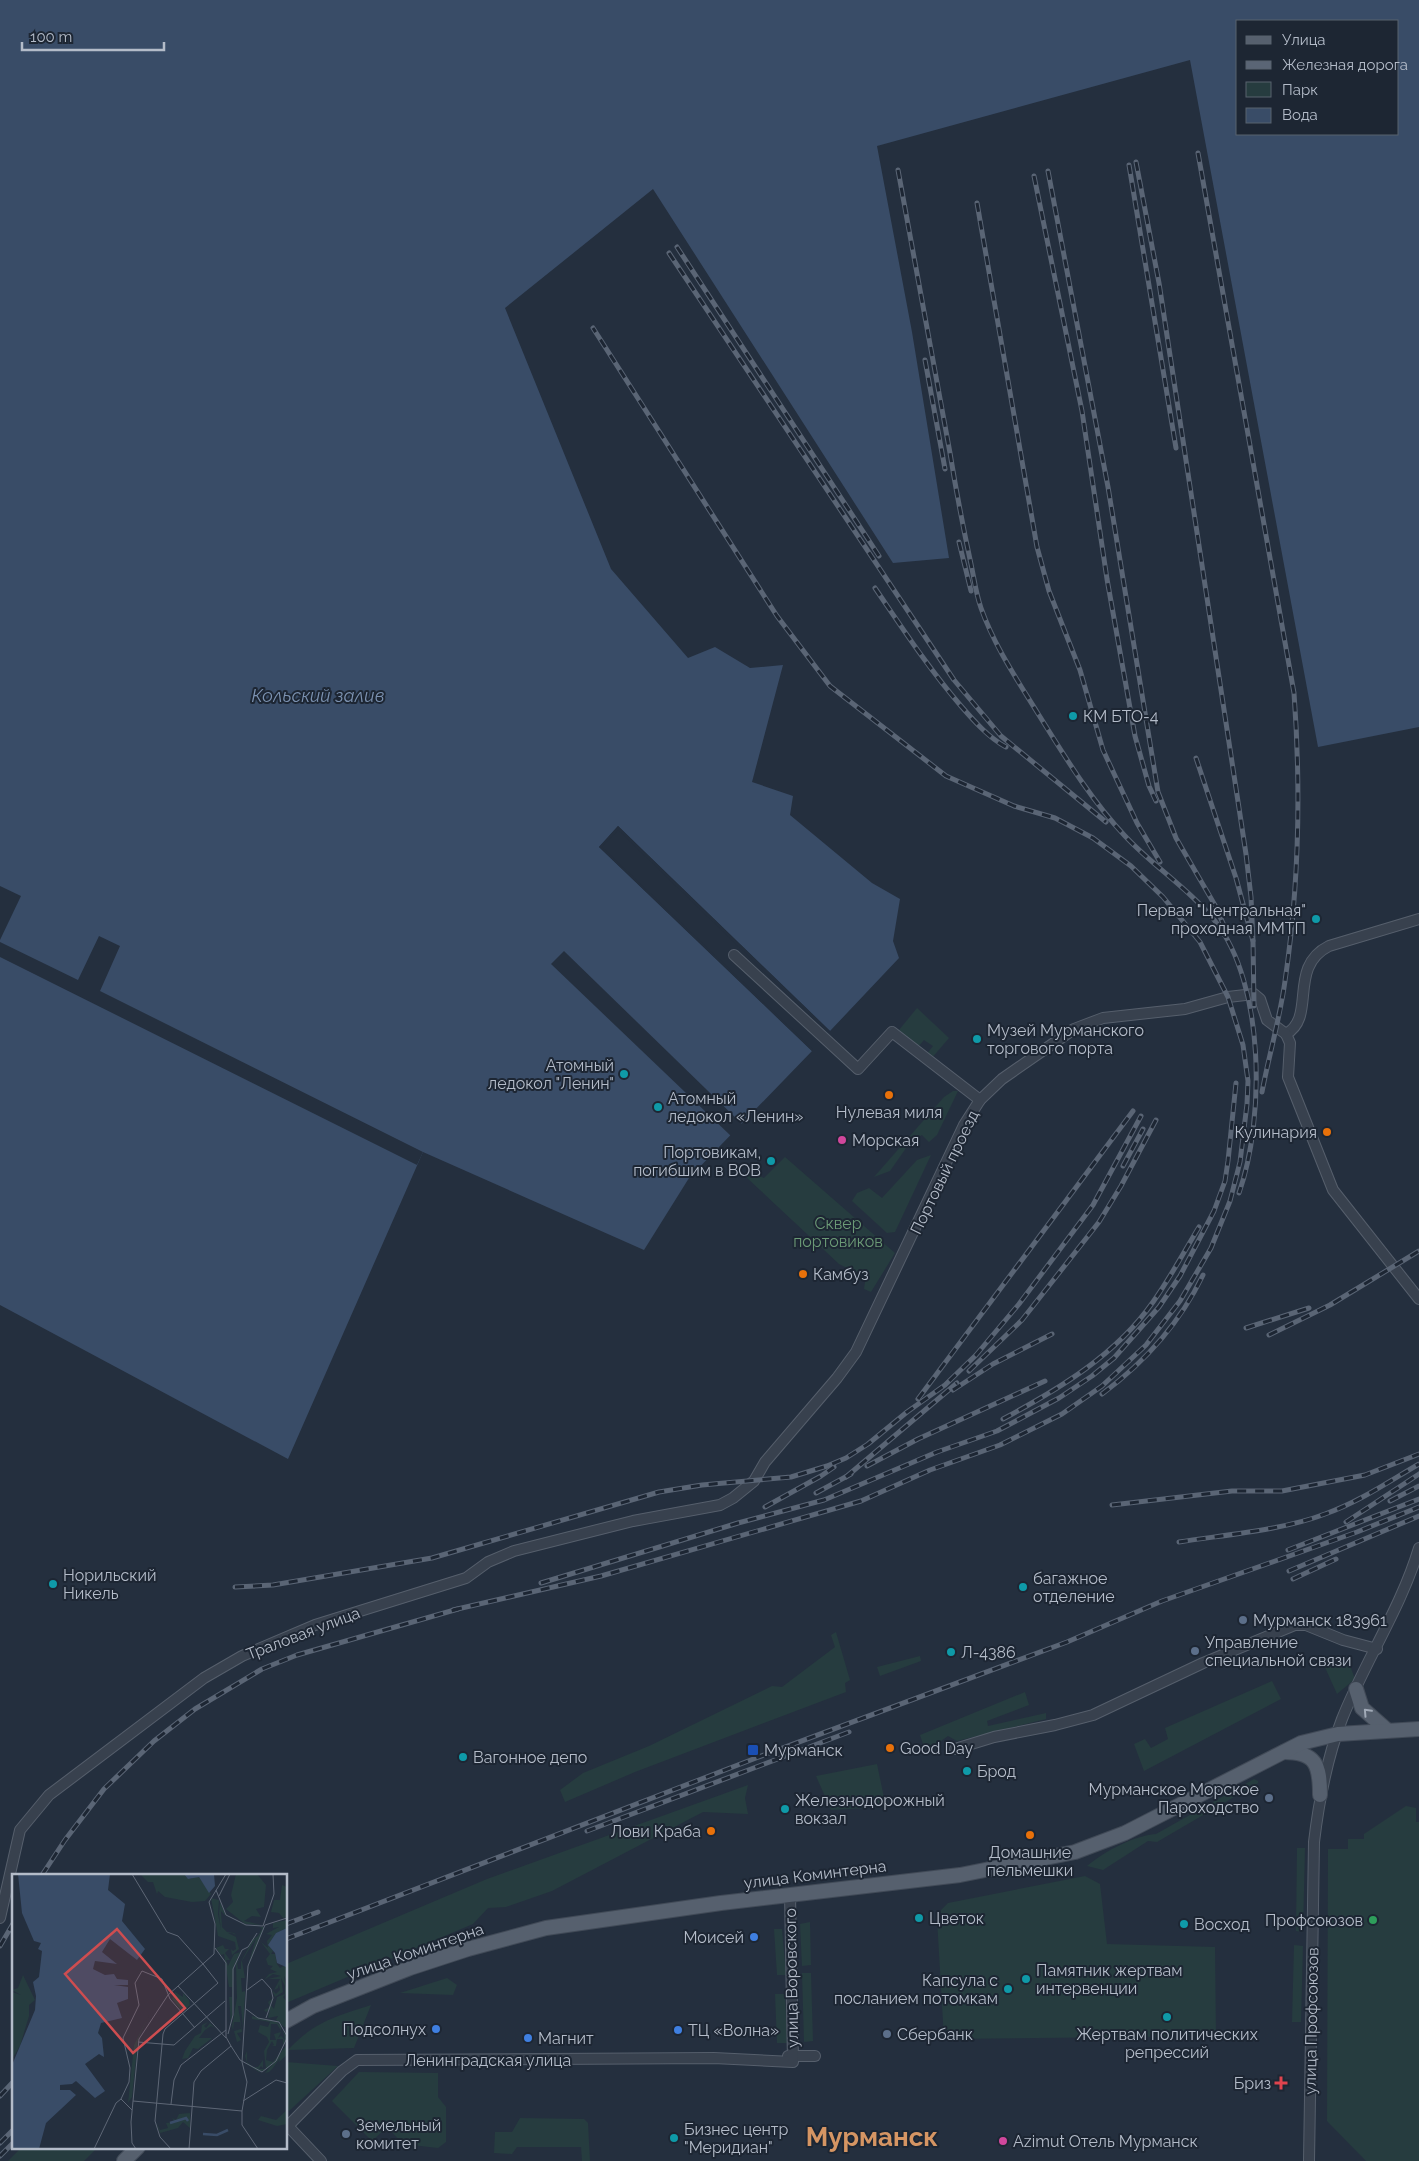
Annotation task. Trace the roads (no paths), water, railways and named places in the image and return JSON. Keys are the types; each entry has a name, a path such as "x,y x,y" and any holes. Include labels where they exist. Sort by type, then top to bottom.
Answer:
{"main road":[{"path":"1356,1689 1362,1708 1386,1730"},
{"name":"улица Коминтерна","path":"288,2020 313,2006 410,1968 468,1949 546,1928 790,1894 960,1875 1074,1852 1125,1833 1280,1752 1301,1743 1338,1734 1419,1729"},
{"path":"1280,1752 1303,1754 1314,1760 1319,1773 1320,1795"},
{"path":"124,2161 137,2148"}],"street":[{"path":"1419,919 1329,946 1316,952 1305,978 1300,1019 1294,1030 1286,1034 1290,1043 1288,1077 1333,1190 1419,1299"},
{"path":"734,954 858,1069 892,1032 980,1100"},
{"name":"Портовый проезд","path":"720,1505 746,1490 754,1481 765,1462 848,1364 874,1318 964,1125 980,1100 1002,1079 1048,1045 1074,1029 1103,1018 1185,1009 1228,997 1254,994 1260,999 1267,1020 1286,1034"},
{"name":"Траловая улица","path":"0,1918 20,1830 49,1795 204,1678 242,1656 316,1625 466,1578 488,1562 514,1551 633,1521 720,1505"},
{"path":"1338,1734 1356,1689 1377,1649 1417,1561 1419,1548"},
{"path":"955,1749 994,1737 1055,1725 1093,1715 1203,1663 1295,1625 1306,1625 1343,1640 1377,1649"},
{"name":"улица Профсоюзов","path":"1308,2161 1314,1842 1320,1795 1338,1734"},
{"name":"улица Воровского","path":"790,1894 793,2059"},
{"name":"Ленинградская улица","path":"288,2124 357,2060 793,2059 815,2056"},
{"path":"288,2126 321,2161"}],"water":[{"name":"Кольский залив","path":"0,0 1419,0 1419,727 1318,747 1190,60 877,146 912,332 949,558 893,563 653,189 505,308 611,569 688,658 715,647 750,668 783,665 752,782 793,796 790,815 872,883 900,899 893,941 899,958 830,1031 618,826 599,847 812,1051 689,1178 644,1250 423,1152 288,1459 0,1305"}],"railway":[{"path":"1198,153 1294,693 1298,765 1296,873 1290,945 1283,995 1262,1092"},
{"path":"1136,162 1159,283 1246,854 1251,897 1253,941"},
{"path":"1129,165 1176,448"},
{"path":"898,170 962,522 978,597 986,622 1013,674 1089,792 1125,836 1194,898 1215,921 1231,948 1244,980 1256,1053 1256,1091 1253,1128 1247,1163 1239,1193"},
{"path":"1048,171 1108,487 1158,792 1176,838 1216,907 1225,928"},
{"path":"1034,176 1082,411 1107,579 1135,736 1149,786 1156,801"},
{"path":"977,203 1037,547 1049,591 1080,670 1103,750 1137,823 1160,862"},
{"path":"677,247 879,556"},
{"path":"669,253 954,680 1001,736 1106,822"},
{"path":"453,1610 601,1576 861,1501 930,1470 1000,1445 1062,1414 1102,1386 1146,1345 1180,1301 1211,1248 1230,1201 1240,1162 1247,1104 1248,1081 1243,1045 1228,997 1200,942 1163,897 1131,866 1093,838 1055,818 1014,806 946,776 830,686 777,616 593,328"},
{"path":"925,360 945,469"},
{"path":"959,542 971,591"},
{"path":"875,588 916,649 949,692 982,729 1006,747"},
{"path":"1196,758 1236,878 1253,941 1254,1006"},
{"path":"541,1583 738,1523 824,1500 937,1452 997,1431 1059,1398 1092,1376 1114,1358 1159,1307 1180,1276 1214,1211 1225,1181 1236,1083"},
{"path":"918,1399 1133,1111"},
{"path":"235,1587 273,1585 432,1558 659,1492 702,1485 791,1477 846,1458 868,1444 907,1412 945,1385 976,1355 1019,1304 1093,1205 1141,1116"},
{"path":"969,1371 1022,1320 1099,1222 1121,1186 1156,1120"},
{"path":"1123,1166 1143,1129"},
{"path":"1003,1419 1065,1383 1122,1338 1153,1302 1199,1227"},
{"path":"1269,1335 1330,1305 1419,1251"},
{"path":"1102,1394 1133,1369 1160,1340 1184,1309 1203,1275"},
{"path":"1246,1328 1309,1308"},
{"path":"953,1390 993,1364 1052,1334"},
{"path":"867,1466 918,1439 1045,1381"},
{"path":"846,1477 957,1383"},
{"path":"1112,1505 1232,1491 1282,1491 1365,1475 1419,1454"},
{"path":"1179,1542 1272,1528 1309,1520 1350,1504 1419,1464"},
{"path":"765,1507 834,1467"},
{"path":"816,1493 851,1474"},
{"path":"1346,1522 1419,1474"},
{"path":"1390,1501 1419,1486"},
{"path":"1288,1550 1419,1499"},
{"path":"288,1938 756,1758 1067,1642 1162,1601 1357,1532 1419,1507"},
{"path":"1289,1571 1419,1516"},
{"path":"1293,1579 1336,1559"},
{"path":"43,1874 65,1840 104,1789 154,1741 195,1709 262,1669 297,1655 458,1609"},
{"path":"587,1831 849,1732"},
{"path":"288,1923 318,1912"},
{"path":"0,1946 12,1925"},
{"path":"0,2096 12,2083"},
{"path":"0,2143 12,2131"},
{"path":"0,2156 12,2144"}],"place":[{"name":"КМ БТО-4","path":"1073,716"},
{"name":"Первая \"Центральная\" проходная ММТП","path":"1316,919"},
{"name":"Музей Мурманского торгового порта","path":"977,1039"},
{"name":"Атомный ледокол \"Ленин\"","path":"624,1074"},
{"name":"Нулевая миля","path":"889,1095"},
{"name":"Атомный ледокол «Ленин»","path":"658,1107"},
{"name":"Кулинария","path":"1327,1132"},
{"name":"Морская","path":"842,1140"},
{"name":"Портовикам, погибшим в ВОВ","path":"771,1161"},
{"name":"Камбуз","path":"803,1274"},
{"name":"Норильский Никель","path":"53,1584"},
{"name":"багажное отделение","path":"1023,1587"},
{"name":"Мурманск 183961","path":"1243,1620"},
{"name":"Управление специальной связи","path":"1195,1651"},
{"name":"Л-4386","path":"951,1652"},
{"name":"Good Day","path":"890,1748"},
{"name":"Мурманск","path":"753,1750"},
{"name":"Вагонное депо","path":"463,1757"},
{"name":"Брод","path":"967,1771"},
{"name":"Мурманское Морское Пароходство","path":"1269,1798"},
{"name":"Железнодорожный вокзал","path":"785,1809"},
{"name":"Лови Краба","path":"711,1831"},
{"name":"Домашние пельмешки","path":"1030,1835"},
{"name":"Цветок","path":"919,1918"},
{"name":"Профсоюзов","path":"1373,1920"},
{"name":"Восход","path":"1184,1924"},
{"name":"Моисей","path":"754,1937"},
{"name":"Памятник жертвам интервенции","path":"1026,1979"},
{"name":"Капсула с посланием потомкам","path":"1008,1989"},
{"name":"Жертвам политических репрессий","path":"1167,2017"},
{"name":"Подсолнух","path":"436,2029"},
{"name":"ТЦ «Волна»","path":"678,2030"},
{"name":"Сбербанк","path":"887,2034"},
{"name":"Магнит","path":"528,2038"},
{"name":"Бриз","path":"1281,2083"},
{"name":"Земельный комитет","path":"346,2134"},
{"name":"Бизнес центр \"Меридиан\"","path":"674,2138"},
{"name":"Azimut Отель Мурманск","path":"1003,2141"}],"district":[{"name":"Мурманск","path":"872,2137"}],"park label":[{"name":"Сквер портовиков","path":"838,1232"}]}
